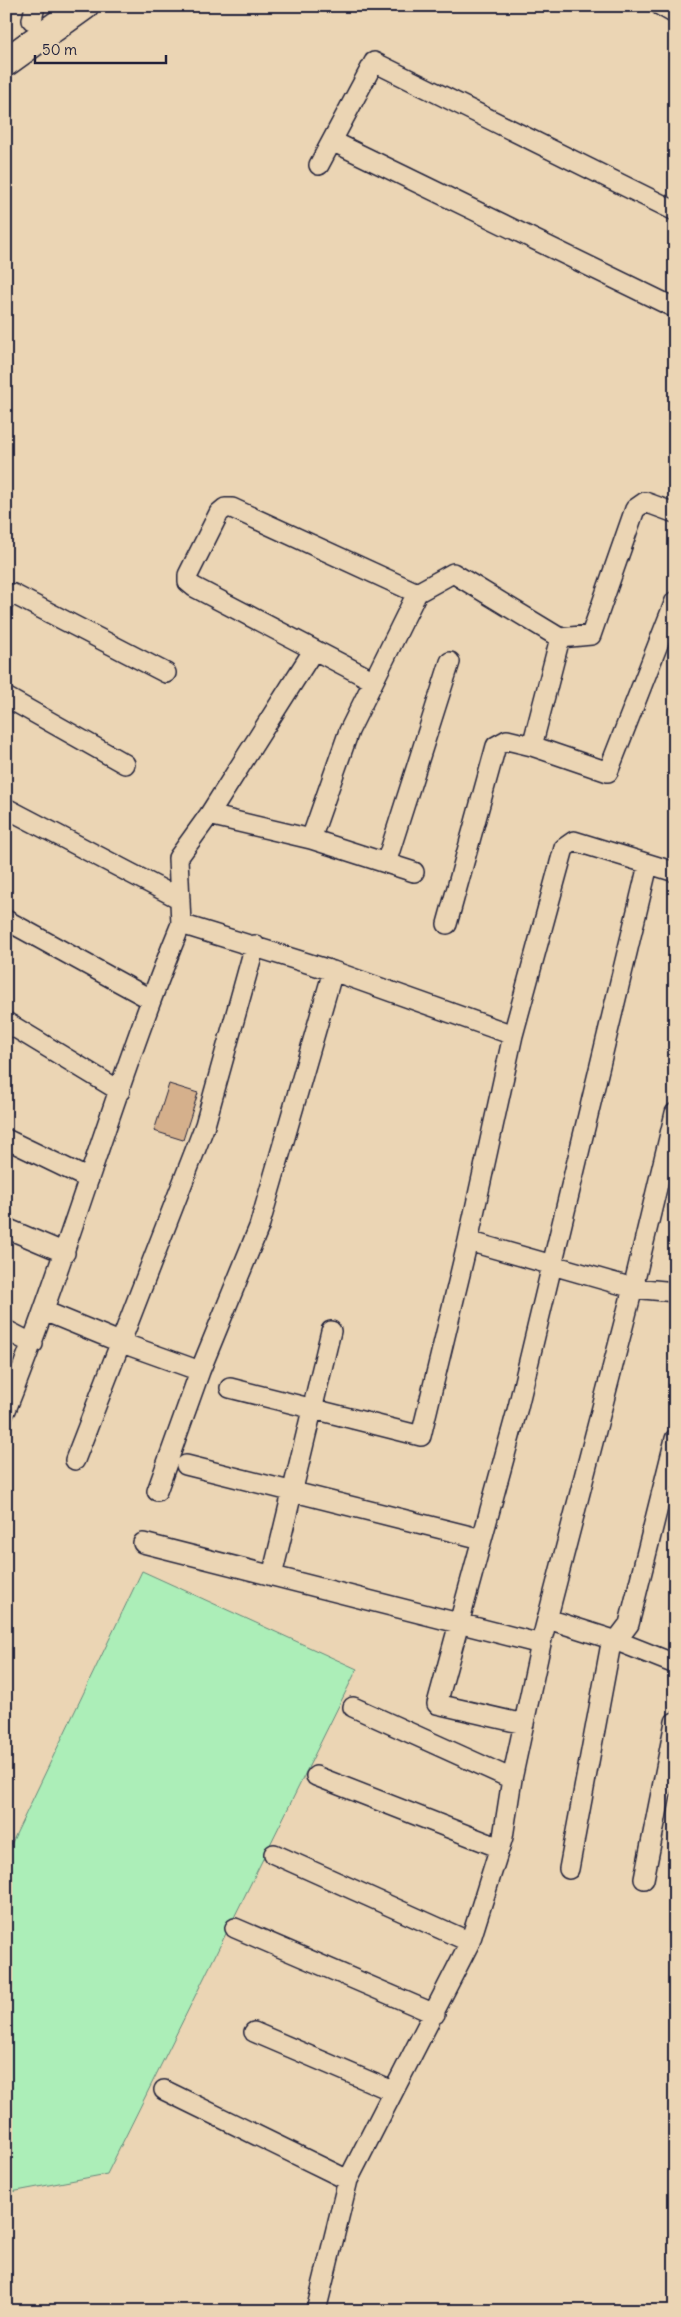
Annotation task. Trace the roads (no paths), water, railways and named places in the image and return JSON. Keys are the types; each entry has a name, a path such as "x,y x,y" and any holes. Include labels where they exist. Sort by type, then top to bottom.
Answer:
{"street":[{"path":"6,62 84,6"},
{"path":"661,6 675,14"},
{"path":"319,165 374,62 675,211"},
{"path":"332,141 675,308"},
{"path":"311,839 349,731 372,680 417,593 453,573 560,638 591,634 635,509 645,502 675,513"},
{"path":"372,680 313,651 188,582 188,575 192,566 219,513 225,508 232,508 417,593"},
{"path":"6,598 13,594 166,672"},
{"path":"447,924 496,746 507,740 532,746 608,772 675,600"},
{"path":"532,746 560,638"},
{"path":"6,1410 33,1344 65,1253 150,999 181,924 178,858 209,815 313,651"},
{"path":"386,863 450,662"},
{"path":"6,697 125,764"},
{"path":"6,808 180,899"},
{"path":"209,815 311,839 414,872"},
{"path":"230,1388 421,1436 468,1242 513,1035 564,848 568,843 574,841 675,872"},
{"path":"524,1724 437,1704 518,1407 648,865"},
{"path":"6,920 150,999"},
{"path":"181,924 333,972 513,1035"},
{"path":"75,1460 203,1131 255,946"},
{"path":"157,1491 200,1371 259,1227 333,972"},
{"path":"6,1022 120,1091"},
{"path":"316,2311 348,2180 392,2091 435,2014 470,1942 500,1848 512,1779 541,1644 633,1288 675,1113"},
{"path":"6,1139 89,1179"},
{"path":"6,1228 65,1253"},
{"path":"468,1242 633,1288 675,1292"},
{"path":"44,1311 122,1343 200,1371"},
{"path":"6,1330 33,1344"},
{"path":"272,1576 331,1331"},
{"path":"569,1869 610,1649 629,1624 675,1439"},
{"path":"186,1466 482,1539"},
{"path":"143,1543 541,1644"},
{"path":"548,1619 616,1641 675,1664"},
{"path":"353,1707 512,1779"},
{"path":"644,1879 675,1722"},
{"path":"316,1776 500,1848"},
{"path":"274,1854 470,1942"},
{"path":"235,1928 435,2014"},
{"path":"254,2032 392,2091"},
{"path":"164,2090 348,2180"}]}
